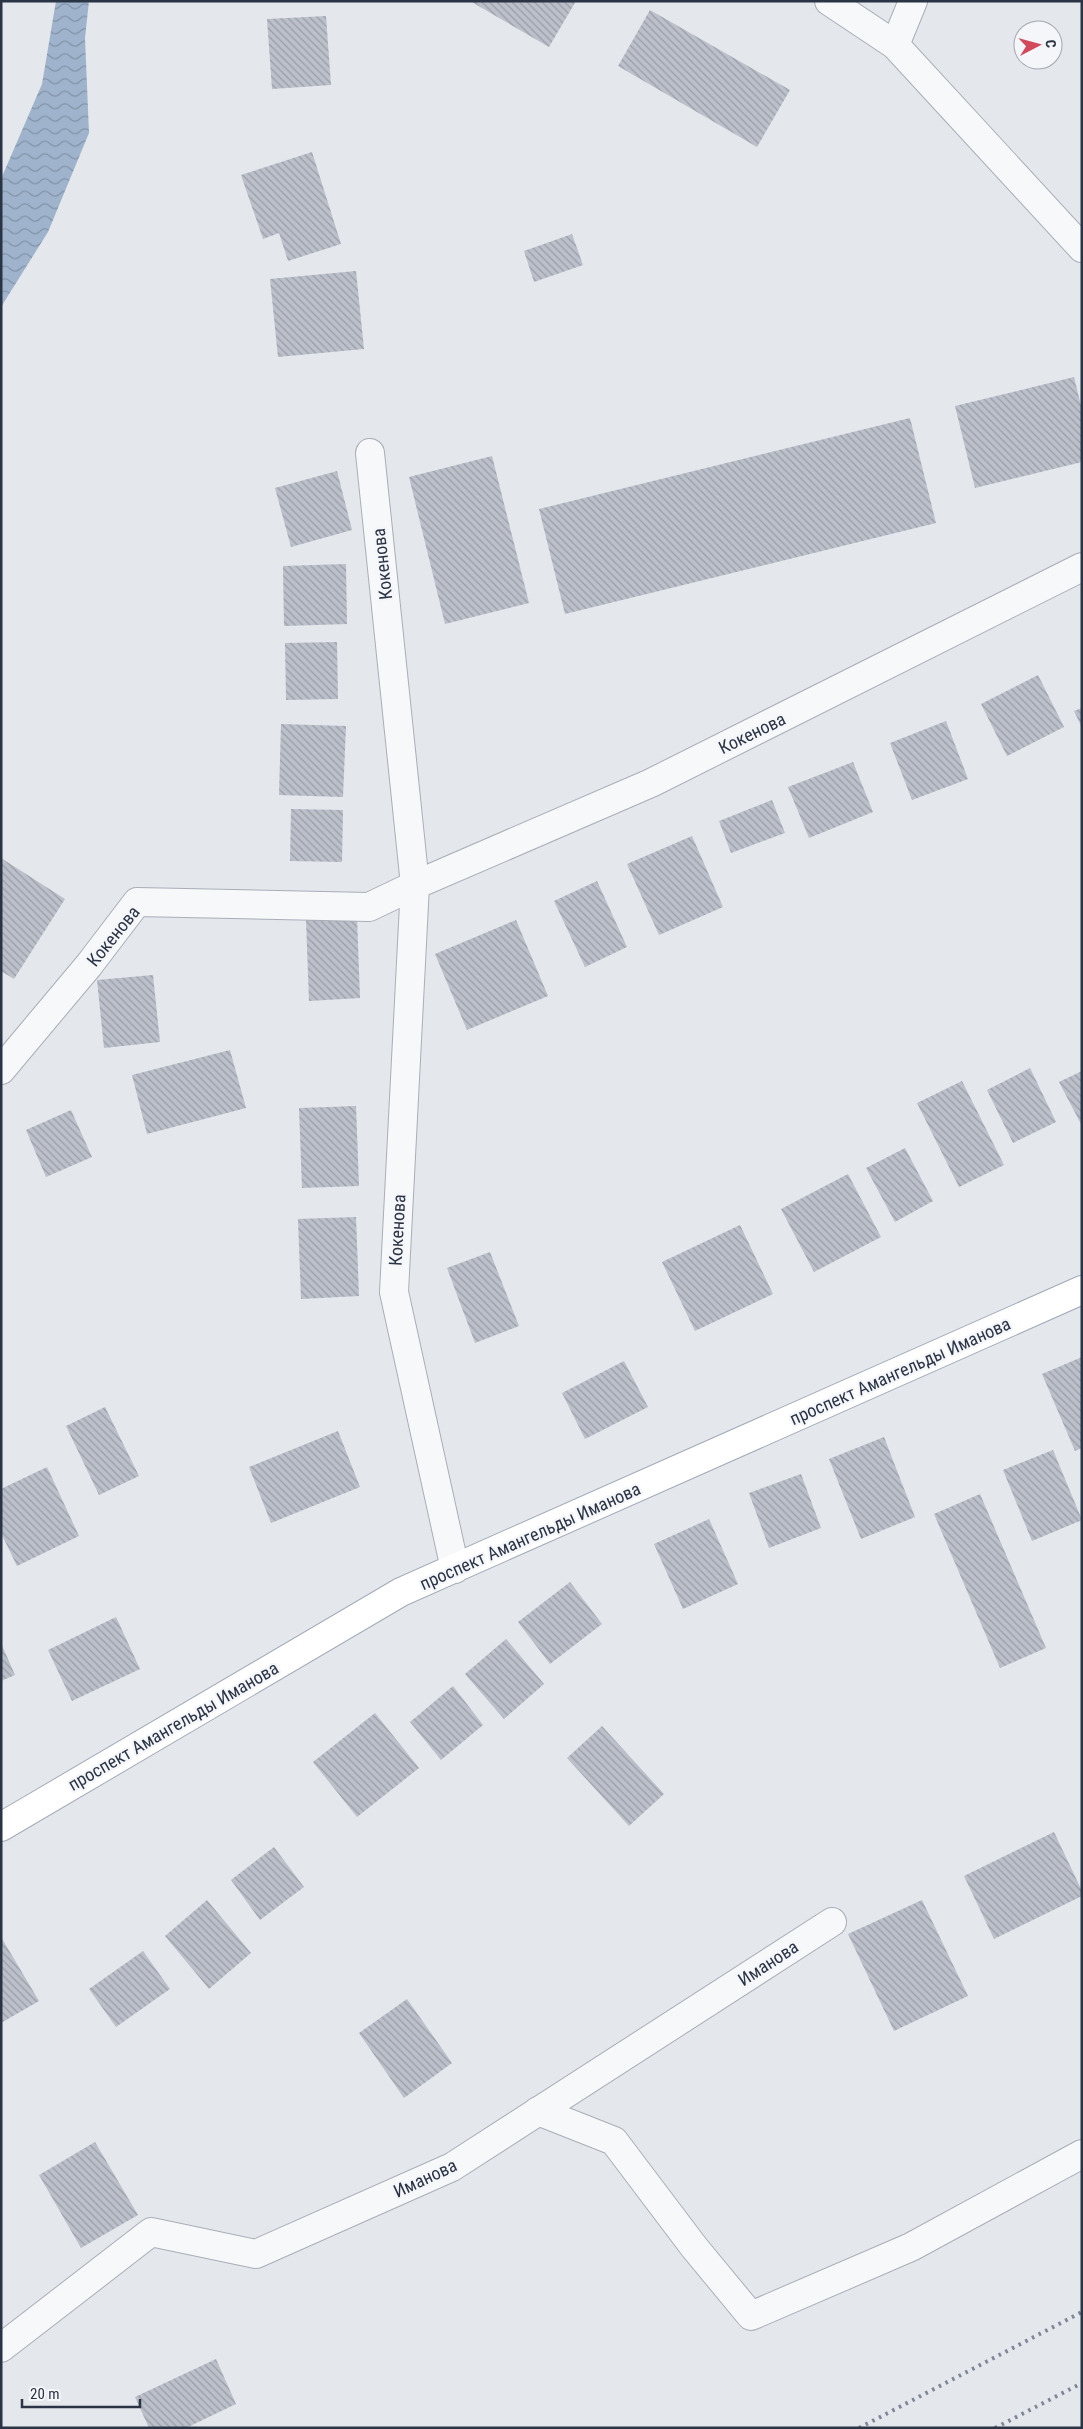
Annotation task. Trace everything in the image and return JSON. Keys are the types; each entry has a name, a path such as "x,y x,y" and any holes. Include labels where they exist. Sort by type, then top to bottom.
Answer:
{"main road":[{"name":"проспект Амангельды Иманова","path":"1,1827 401,1592 1082,1290"}],"street":[{"path":"829,1 895,45 1082,248"},
{"path":"895,45 913,1"},
{"name":"Кокенова","path":"370,453 415,885 394,1292 455,1569"},
{"name":"Кокенова","path":"1,1070 89,965 137,902 369,908 415,885 651,783 1082,567"},
{"name":"Иманова","path":"1,2348 151,2232 256,2254 452,2167 832,1922"},
{"path":"538,2112 614,2141 694,2247 751,2316 910,2247 1082,2154"}],"water":[{"path":"56,1 89,1 85,38 89,133 48,232 1,307 1,179 42,84"}],"building":[{"path":"470,1 576,1 549,47"},
{"path":"650,10 790,90 757,147 618,66"},
{"path":"326,16 331,85 272,89 267,19"},
{"path":"312,152 341,244 288,261 279,233 263,239 241,175"},
{"path":"572,234 583,265 534,282 524,251"},
{"path":"356,271 364,349 278,357 270,279"},
{"path":"1074,377 1082,410 1082,462 975,488 955,406"},
{"path":"910,418 936,523 565,614 539,509"},
{"path":"492,456 529,603 445,624 409,477"},
{"path":"337,471 352,530 291,547 275,488"},
{"path":"346,564 347,624 284,626 283,566"},
{"path":"337,642 338,699 286,700 285,643"},
{"path":"1038,675 1064,727 1007,756 981,704"},
{"path":"1082,708 1082,728 1074,711"},
{"path":"946,721 968,779 912,800 890,743"},
{"path":"281,724 346,726 343,797 279,795"},
{"path":"853,762 873,812 809,838 788,787"},
{"path":"772,800 785,833 731,853 719,821"},
{"path":"291,809 343,810 342,862 290,861"},
{"path":"692,836 723,907 659,935 627,864"},
{"path":"1,858 65,899 14,979 1,971"},
{"path":"597,881 627,947 585,967 554,901"},
{"path":"357,918 360,998 309,1001 306,920"},
{"path":"516,920 548,996 467,1030 435,954"},
{"path":"153,975 160,1042 104,1048 97,980"},
{"path":"230,1050 246,1108 147,1134 132,1075"},
{"path":"1030,1068 1056,1122 1013,1143 987,1090"},
{"path":"1082,1071 1082,1126 1059,1082"},
{"path":"962,1081 1004,1165 959,1187 917,1103"},
{"path":"356,1106 359,1186 302,1188 299,1108"},
{"path":"71,1110 92,1157 46,1177 26,1130"},
{"path":"905,1148 933,1201 895,1222 866,1168"},
{"path":"848,1174 881,1237 814,1272 781,1209"},
{"path":"356,1217 359,1296 301,1299 298,1219"},
{"path":"740,1225 773,1294 695,1331 662,1262"},
{"path":"490,1252 519,1326 475,1343 447,1268"},
{"path":"1082,1357 1082,1448 1075,1451 1042,1374"},
{"path":"624,1361 648,1407 585,1439 562,1393"},
{"path":"105,1407 139,1476 99,1495 66,1426"},
{"path":"338,1431 360,1487 271,1523 249,1467"},
{"path":"884,1437 915,1517 861,1539 829,1459"},
{"path":"1053,1450 1082,1520 1032,1541 1003,1470"},
{"path":"47,1467 79,1536 17,1566 1,1533 1,1489"},
{"path":"801,1474 821,1528 769,1548 749,1493"},
{"path":"980,1494 1046,1648 1000,1668 934,1514"},
{"path":"709,1519 738,1584 683,1609 654,1544"},
{"path":"570,1582 602,1624 550,1664 518,1622"},
{"path":"116,1617 140,1669 72,1701 48,1650"},
{"path":"506,1639 544,1684 504,1719 465,1674"},
{"path":"1,1643 15,1675 1,1681"},
{"path":"453,1686 483,1725 441,1760 410,1722"},
{"path":"375,1713 419,1768 357,1817 313,1762"},
{"path":"602,1726 664,1794 629,1826 567,1758"},
{"path":"1054,1832 1082,1891 1082,1896 994,1939 964,1876"},
{"path":"274,1847 304,1887 260,1920 231,1880"},
{"path":"207,1900 251,1953 209,1989 165,1936"},
{"path":"922,1900 968,1996 894,2031 848,1934"},
{"path":"1,1937 39,2001 1,2023"},
{"path":"143,1951 170,1989 116,2027 89,1989"},
{"path":"407,1999 452,2063 404,2098 359,2033"},
{"path":"95,2142 138,2215 81,2248 39,2175"},
{"path":"216,2359 236,2404 186,2428 149,2428 135,2397"}],"railway":[{"path":"859,2428 1082,2312"},
{"path":"995,2428 1082,2383"}]}
